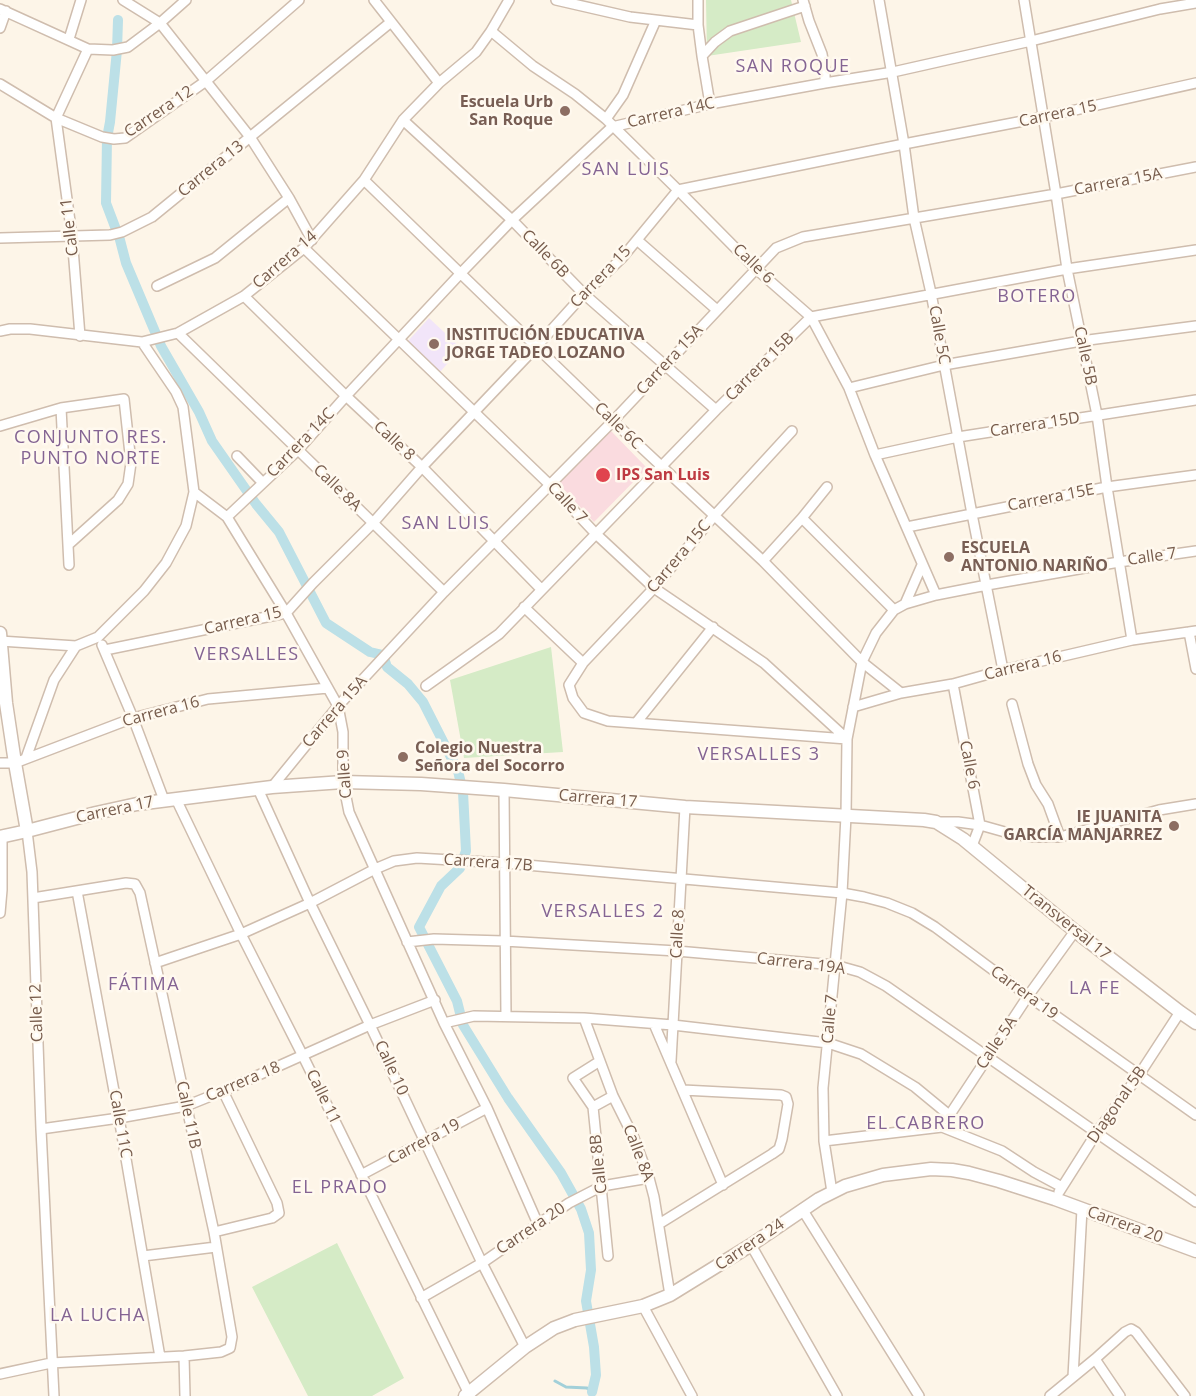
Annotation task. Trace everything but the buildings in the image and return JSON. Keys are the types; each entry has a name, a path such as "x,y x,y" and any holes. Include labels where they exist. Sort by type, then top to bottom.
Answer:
{"street":[{"path":"69,39 81,0"},
{"path":"123,0 160,22 250,137 289,198 312,240"},
{"path":"0,28 3,10 88,49 113,50 128,47 186,0"},
{"name":"Carrera 12","path":"0,84 56,118 102,137 125,138 206,81 299,0"},
{"path":"374,0 438,83"},
{"name":"Carrera 14","path":"0,331 30,329 142,342 178,333 244,296 312,240 364,180 403,120 438,83 476,52 509,0"},
{"path":"556,0 630,17 698,26"},
{"path":"698,0 698,26 710,104"},
{"name":"Calle 5C","path":"879,0 893,72 914,218 931,293 1003,670"},
{"name":"Calle 5B","path":"1024,0 1067,269 1098,415 1107,487 1132,640"},
{"path":"702,56 730,31 804,3 808,21 822,54 825,83"},
{"name":"Carrera 14C","path":"227,517 298,450 460,274 609,123 893,72 1031,41 1160,4 1196,3"},
{"path":"609,123 656,20"},
{"name":"Carrera 13","path":"0,238 110,235 122,232 152,217 391,22"},
{"name":"Calle 6","path":"491,31 533,66 575,94 609,123 755,268 811,316 849,388 875,455 936,596"},
{"path":"56,118 88,49"},
{"name":"Carrera 15","path":"105,650 286,613 373,523 422,467 584,294 622,258 678,190 1044,117 1196,83"},
{"name":"Calle 11","path":"56,118 72,236 80,336"},
{"name":"Calle 6B","path":"403,120 512,220 584,294 716,410"},
{"name":"Carrera 15A","path":"272,787 338,706 444,592 613,421 776,248 803,237 1056,194 1196,167"},
{"name":"Calle 6C","path":"364,180 661,467 763,561 862,662 901,693"},
{"path":"157,286 215,258 289,198"},
{"path":"637,240 717,310"},
{"name":"Calle 7","path":"304,248 654,588 764,663 847,739"},
{"path":"811,316 1067,269 1196,250"},
{"name":"Calle 8","path":"244,296 422,467 541,589"},
{"name":"Carrera 15B","path":"426,686 499,634 716,410 811,316"},
{"path":"849,388 944,365 1081,341 1196,326"},
{"name":"Calle 8A","path":"178,333 444,592"},
{"path":"0,641 76,646 98,637 144,591 166,563 186,526 194,492 183,406 142,342"},
{"path":"0,426 61,408 124,399 131,463 128,484 118,500 68,544"},
{"name":"Carrera 15D","path":"875,455 958,437 1196,400"},
{"path":"61,408 69,565"},
{"name":"Carrera 15C","path":"636,723 608,721 584,712 573,698 569,685 583,663 654,588 714,516 792,431"},
{"path":"237,456 263,483"},
{"name":"Carrera 15E","path":"906,528 1107,487 1196,475"},
{"path":"763,561 827,487"},
{"name":"Calle 9","path":"194,492 227,517 286,613 338,706 343,732 343,782 349,812 444,1023 487,1108 538,1224"},
{"path":"802,518 894,610"},
{"name":"Calle 7","path":"832,1192 824,1141 823,1088 842,893 847,739 862,662 876,633 894,610 905,604 936,596 1119,562 1196,551"},
{"path":"905,604 922,565"},
{"path":"524,607 583,663"},
{"path":"636,723 713,627"},
{"path":"1193,632 1196,669"},
{"name":"Carrera 16","path":"852,707 901,693 953,684 1132,640 1193,632"},
{"name":"Calle 12","path":"0,633 6,703 20,760 32,872 54,1396"},
{"name":"Calle 11","path":"98,637 170,799 303,1056 468,1395"},
{"path":"20,760 54,680 76,646"},
{"name":"Calle 6","path":"953,684 980,825"},
{"name":"Carrera 16","path":"0,763 20,760 133,718 208,699 328,688"},
{"path":"1012,704 1028,764 1036,785 1048,804 1060,837"},
{"path":"636,723 847,739"},
{"name":"Carrera 17","path":"1,836 137,804 272,787 343,782 504,790 686,807 911,818 980,825 1012,834 1034,837 1060,837 1159,810 1196,804"},
{"name":"Calle 10","path":"258,789 482,1263 525,1347"},
{"path":"504,790 506,1016"},
{"name":"Calle 8","path":"671,1061 686,807"},
{"name":"Transversal 17","path":"936,822 972,846 1075,931 1196,1023"},
{"path":"972,846 980,825"},
{"path":"0,913 1,836"},
{"name":"Carrera 17B","path":"155,963 241,934 394,861 417,858 504,863 842,893"},
{"name":"Calle 11B","path":"77,891 126,883 135,884 140,893 214,1232 232,1337 230,1348 221,1352 184,1356"},
{"path":"33,898 77,891"},
{"name":"Calle 11C","path":"77,891 160,1357"},
{"name":"Carrera 19","path":"842,893 872,899 912,913 935,927 1196,1115"},
{"name":"Calle 5A","path":"942,1126 1028,996 1075,931"},
{"name":"Carrera 19A","path":"407,942 434,939 504,941 677,951 835,965 860,972 886,986 1196,1202"},
{"name":"Carrera 18","path":"41,1129 186,1106 370,1025 435,1000"},
{"name":"Diagonal 5B","path":"1055,1199 1097,1132 1139,1075 1179,1012"},
{"path":"444,1023 474,1016 584,1018 673,1025 828,1043 861,1054 915,1087 950,1115"},
{"name":"Calle 8A","path":"584,1018 649,1178 670,1295"},
{"name":"Calle 8","path":"654,1024 723,1185"},
{"name":"Calle 8B","path":"600,1061 573,1078 593,1107 608,1256"},
{"path":"659,1224 779,1149 782,1139 788,1104 786,1097 683,1090"},
{"path":"214,1232 272,1218 279,1213 278,1203 224,1091"},
{"path":"593,1107 614,1096"},
{"name":"Carrera 19","path":"361,1175 487,1108"},
{"path":"824,1141 942,1126 1002,1151 1062,1187"},
{"name":"Carrera 24","path":"468,1395 525,1347 554,1328 575,1320 644,1306 670,1295 751,1245 802,1209 832,1192 861,1180 931,1169 952,1170 1055,1199"},
{"path":"1027,1190 1034,1172"},
{"name":"Carrera 20","path":"421,1298 482,1263 569,1203 602,1186 649,1178"},
{"name":"Carrera 20","path":"1055,1199 1196,1251"},
{"path":"802,1209 919,1396"},
{"path":"1073,1377 1082,1209"},
{"path":"751,1245 837,1396"},
{"path":"143,1256 216,1247"},
{"path":"644,1306 692,1396"},
{"path":"1055,1394 1131,1329 1136,1332 1185,1396"},
{"path":"0,1374 51,1363 184,1356 186,1396"},
{"path":"1095,1359 1120,1396"}],"shaded area":[{"name":"INSTITUCIÓN EDUCATIVA JORGE TADEO LOZANO","path":"429,318 461,348 440,372 408,341"},
{"name":"IPS San Luis","path":"610,430 647,468 594,522 558,483"}],"green space":[{"path":"706,0 791,0 801,42 707,56"},
{"path":"551,647 563,752 464,758 450,680"},
{"path":"337,1243 404,1378 372,1396 308,1396 252,1287"}],"waterway":[{"path":"118,20 107,138 106,203 126,263 161,346 199,412 212,441 256,504 279,532 326,623 370,652 383,655 387,667 408,684 423,702 458,771 463,792 466,851 460,868 441,886 419,927 457,1001 463,1025 508,1098 561,1173 581,1209 589,1233 591,1270 586,1301 596,1375 592,1392"},
{"path":"555,1381 566,1387 587,1388 593,1396"}],"place":[{"name":"Escuela Urb San Roque","path":"565,111"},
{"name":"INSTITUCIÓN EDUCATIVA JORGE TADEO LOZANO","path":"434,344"},
{"name":"IPS San Luis","path":"603,475"},
{"name":"ESCUELA ANTONIO NARIÑO","path":"949,557"},
{"name":"Colegio Nuestra Señora del Socorro","path":"403,757"},
{"name":"IE JUANITA GARCÍA MANJARREZ","path":"1174,826"}],"district":[{"name":"SAN ROQUE","path":"793,67"},
{"name":"SAN LUIS","path":"626,170"},
{"name":"BOTERO","path":"1037,297"},
{"name":"CONJUNTO RES. PUNTO NORTE","path":"91,448"},
{"name":"SAN LUIS","path":"446,524"},
{"name":"VERSALLES","path":"247,655"},
{"name":"VERSALLES 3","path":"759,755"},
{"name":"VERSALLES 2","path":"603,912"},
{"name":"FÁTIMA","path":"144,985"},
{"name":"LA FE","path":"1095,989"},
{"name":"EL CABRERO","path":"926,1124"},
{"name":"EL PRADO","path":"340,1188"},
{"name":"LA LUCHA","path":"98,1316"}]}
